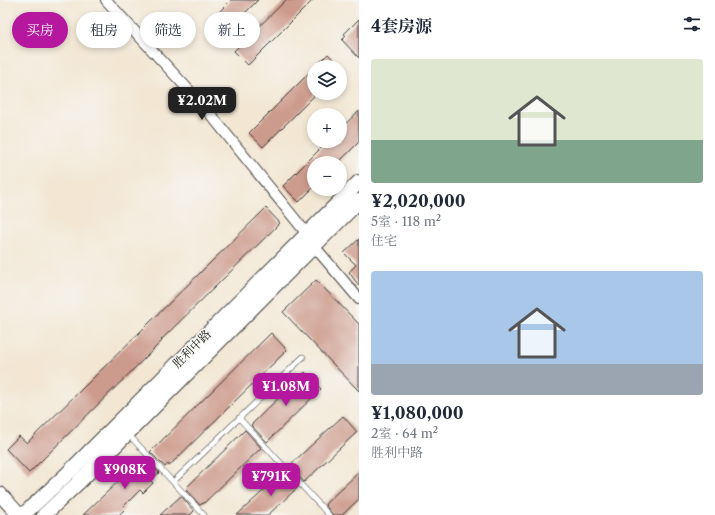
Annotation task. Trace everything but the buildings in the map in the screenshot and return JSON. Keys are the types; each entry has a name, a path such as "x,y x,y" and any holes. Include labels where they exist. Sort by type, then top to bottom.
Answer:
{"street":[{"path":"106,0 207,110 307,234"},
{"name":"胜利中路","path":"23,515 68,473 359,182"},
{"name":"胜利中路","path":"44,515 128,433 359,201"},
{"path":"314,246 359,298"},
{"path":"0,494 19,515"}],"lane":[{"path":"173,482 303,357"},
{"path":"239,418 329,515"},
{"path":"128,433 204,515"}]}
